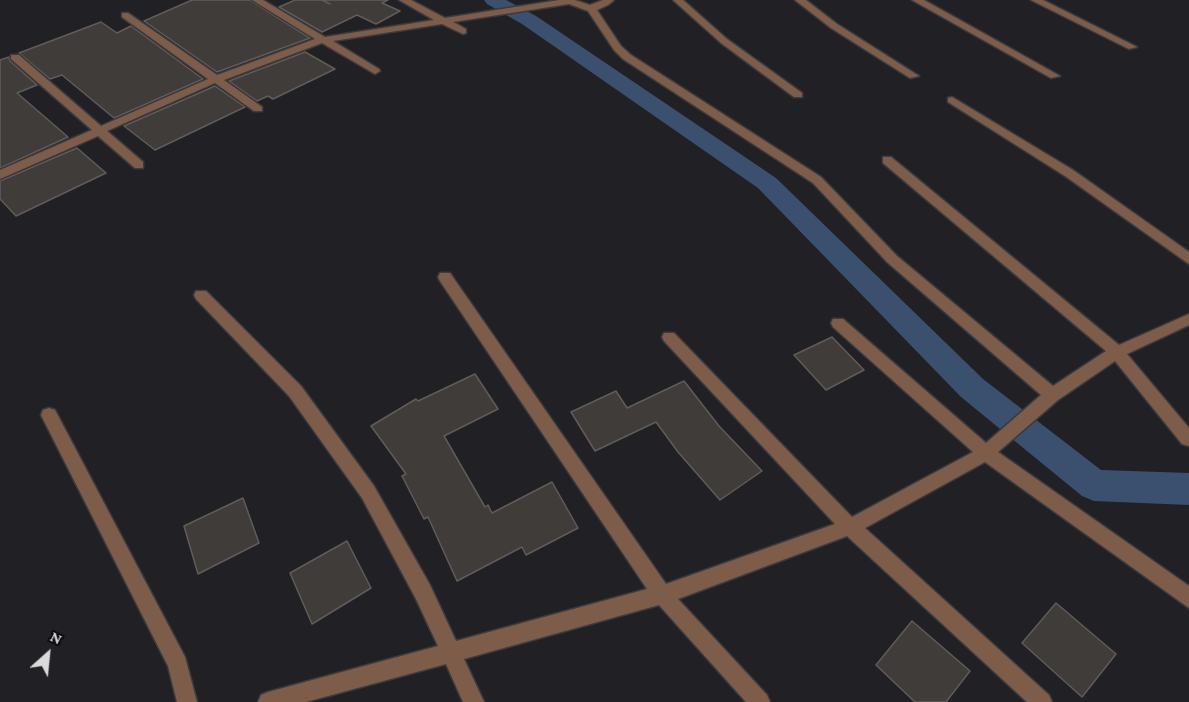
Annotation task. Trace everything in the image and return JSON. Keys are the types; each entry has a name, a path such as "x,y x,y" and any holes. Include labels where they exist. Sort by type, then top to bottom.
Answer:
{"street":[{"path":"256,0 375,71"},
{"path":"404,0 463,31"},
{"path":"0,175 216,79 322,40 570,0 578,6 591,8 603,5 609,0"},
{"path":"678,0 724,41 798,95"},
{"path":"801,0 834,26 914,76"},
{"path":"917,0 1055,76"},
{"path":"1036,0 1132,47"},
{"path":"591,8 617,48 627,57 817,180 892,259 1048,399"},
{"path":"125,15 258,109"},
{"path":"15,57 139,165"},
{"path":"952,100 1069,173 1189,259"},
{"path":"886,160 1117,352 1188,439"},
{"path":"445,277 662,595 760,702"},
{"path":"201,296 295,391 368,492 423,592 474,702"},
{"path":"268,702 662,595 850,527 990,448 1048,399 1117,352 1189,319"},
{"path":"838,323 990,448 1189,598"},
{"path":"669,337 850,527 1042,702"},
{"path":"49,415 178,664 187,702"}],"building":[{"path":"192,0 250,0 310,38 217,72 144,21"},
{"path":"295,0 388,0 382,3 400,11 376,24 357,15 322,32 279,7"},
{"path":"101,22 117,33 131,26 203,79 114,118 62,75 50,79 19,53"},
{"path":"305,52 335,69 273,99 268,96 257,101 229,81"},
{"path":"9,57 10,61 37,85 17,93 68,137 0,168 0,60"},
{"path":"215,86 245,107 155,150 124,126"},
{"path":"77,148 106,173 16,216 0,199 0,181"},
{"path":"832,337 864,370 826,390 794,355"},
{"path":"475,374 498,409 444,436 485,507 488,505 492,513 552,482 578,528 526,555 522,547 457,581 428,517 424,519 402,476 406,474 371,426 416,399 418,401"},
{"path":"684,381 719,426 762,471 720,500 678,452 656,422 595,451 571,412 616,391 627,408"},
{"path":"243,498 259,543 198,574 184,526"},
{"path":"347,541 371,588 312,624 290,573"},
{"path":"1056,603 1116,654 1082,697 1022,643"},
{"path":"912,621 970,671 946,702 915,702 876,665"}],"waterway":[{"path":"493,0 529,20 767,183 972,388 1094,485 1189,489"}]}
